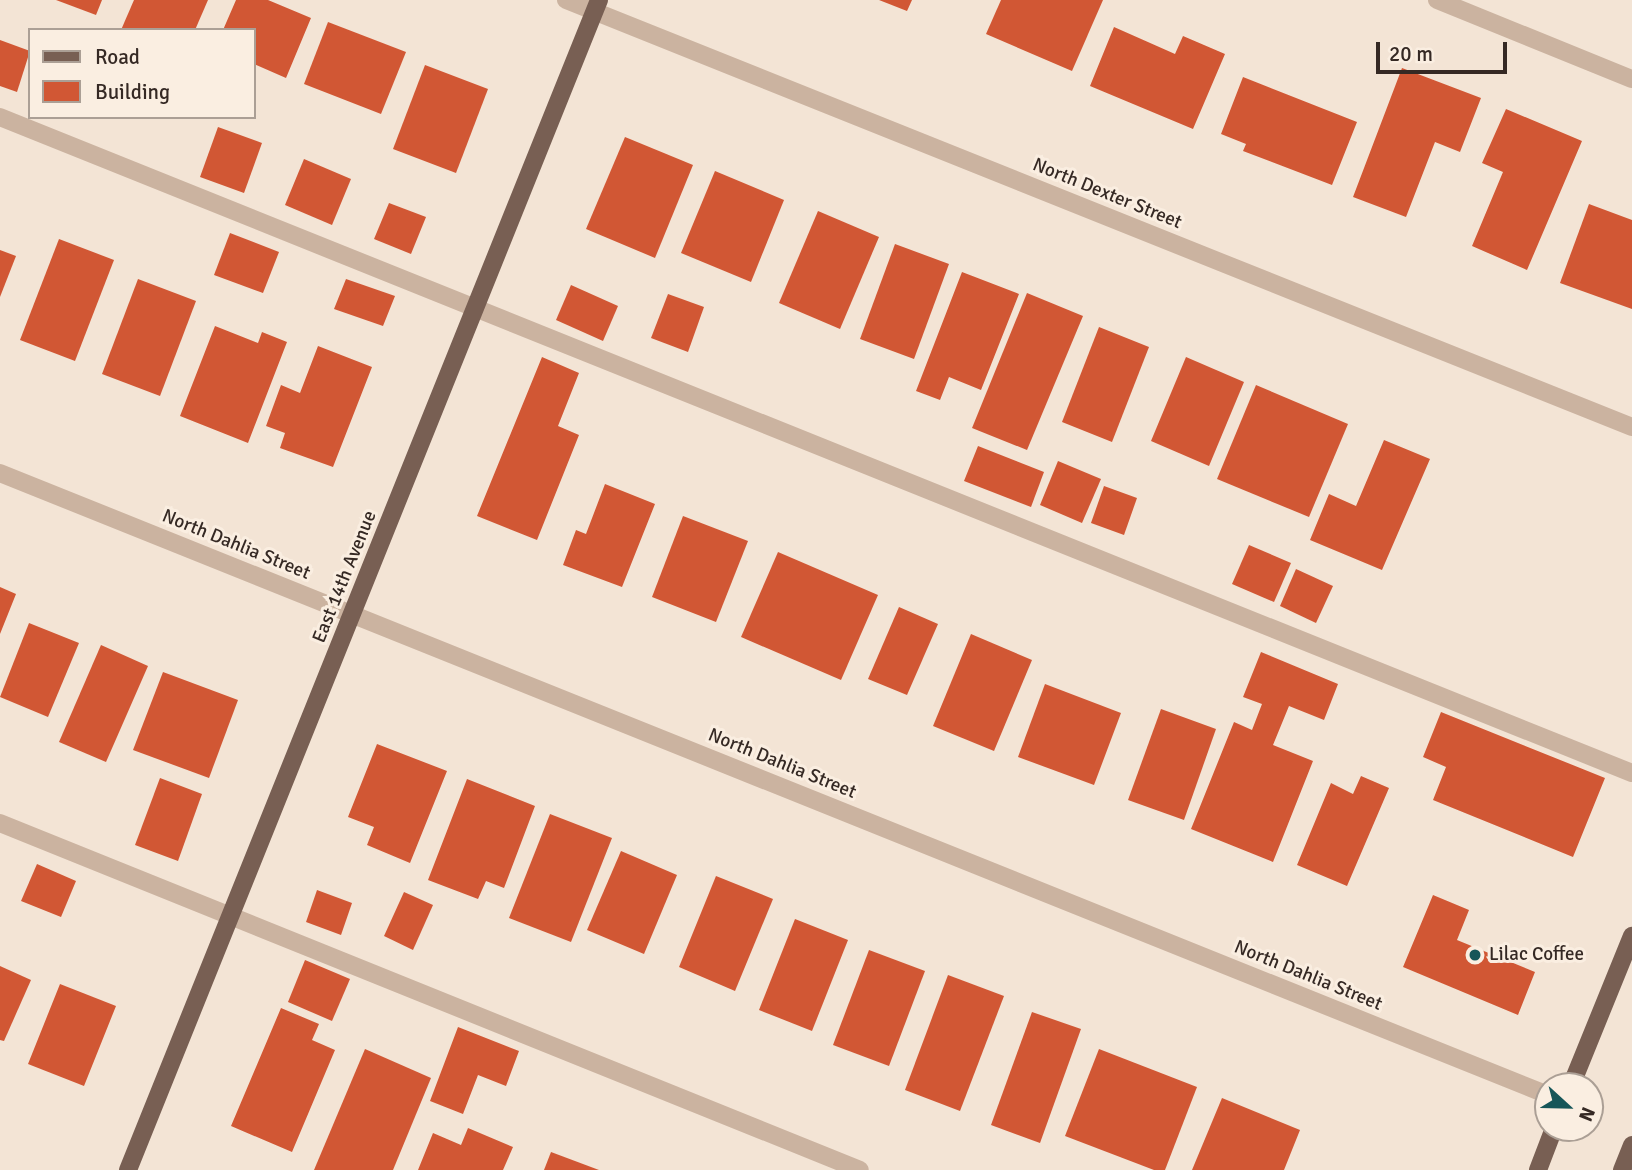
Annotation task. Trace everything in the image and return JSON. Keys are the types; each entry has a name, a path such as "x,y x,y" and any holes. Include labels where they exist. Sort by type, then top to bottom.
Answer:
{"main road":[{"name":"East 14th Avenue","path":"128,1170 597,6"},
{"path":"1578,1072 1632,936"},
{"path":"1538,1170 1549,1142"},
{"path":"1622,1170 1632,1145"}],"street":[{"name":"North Dexter Street","path":"566,0 597,6 1632,427"},
{"path":"1437,0 1632,79"},
{"path":"0,117 477,306 1632,773"},
{"name":"North Dahlia Street","path":"0,472 1534,1089"},
{"path":"0,823 860,1170"}],"building":[{"path":"56,0 102,0 96,15"},
{"path":"134,0 208,0 196,28 122,28"},
{"path":"236,0 268,0 311,18 286,78 256,65 256,28 224,28"},
{"path":"879,0 912,0 907,11"},
{"path":"1001,0 1103,0 1072,71 986,34"},
{"path":"328,22 406,52 381,114 304,84"},
{"path":"1114,27 1175,54 1183,36 1225,54 1193,129 1090,86"},
{"path":"0,40 28,50 28,57 17,92 0,86"},
{"path":"425,65 488,89 456,173 393,149"},
{"path":"1402,68 1481,98 1460,152 1435,142 1406,217 1353,197"},
{"path":"1243,77 1357,122 1332,185 1243,151 1246,144 1221,134"},
{"path":"1506,109 1582,141 1527,270 1472,246 1503,172 1482,163"},
{"path":"218,127 262,143 244,193 200,177"},
{"path":"625,137 693,165 655,258 586,229"},
{"path":"304,159 351,179 332,225 285,205"},
{"path":"715,171 784,200 751,282 681,253"},
{"path":"389,203 426,217 411,254 374,239"},
{"path":"1589,204 1632,220 1632,309 1560,283"},
{"path":"818,211 879,237 840,329 779,303"},
{"path":"230,233 279,252 263,293 214,275"},
{"path":"59,239 114,260 75,361 20,340"},
{"path":"895,244 949,264 914,359 860,339"},
{"path":"0,250 16,256 0,297"},
{"path":"962,272 1019,294 981,390 949,377 940,400 916,391"},
{"path":"138,279 196,301 160,396 102,374"},
{"path":"346,279 395,296 383,326 334,309"},
{"path":"571,285 618,306 603,341 556,320"},
{"path":"1027,293 1083,316 1027,450 972,428"},
{"path":"668,294 704,307 688,352 651,338"},
{"path":"215,326 258,343 262,332 287,342 248,443 180,416"},
{"path":"1099,327 1149,347 1112,442 1062,422"},
{"path":"318,346 372,367 333,467 280,448 285,433 266,426 281,385 300,393"},
{"path":"542,357 579,373 558,426 579,435 537,540 477,516"},
{"path":"1186,357 1244,382 1209,466 1151,441"},
{"path":"1256,385 1348,424 1309,517 1217,479"},
{"path":"1384,440 1430,459 1382,570 1310,540 1329,494 1356,506"},
{"path":"978,446 1044,472 1031,507 964,481"},
{"path":"1058,461 1101,479 1082,523 1040,505"},
{"path":"605,484 655,504 622,587 563,565 576,530 586,534"},
{"path":"1104,486 1137,498 1124,535 1091,523"},
{"path":"683,516 748,541 716,622 652,597"},
{"path":"1249,545 1291,563 1274,602 1232,584"},
{"path":"778,552 878,595 841,680 741,637"},
{"path":"1296,569 1333,586 1316,623 1280,606"},
{"path":"0,587 16,594 0,634"},
{"path":"899,607 938,624 907,695 868,679"},
{"path":"29,623 79,643 48,717 0,697"},
{"path":"971,634 1032,660 994,751 933,726"},
{"path":"101,645 148,666 106,762 59,742"},
{"path":"1261,652 1338,684 1324,720 1289,706 1273,745 1313,761 1273,862 1191,829 1234,722 1252,730 1262,704 1243,697"},
{"path":"163,672 238,700 209,778 133,750"},
{"path":"1045,684 1121,713 1094,785 1018,757"},
{"path":"1161,709 1216,729 1184,820 1128,800"},
{"path":"1441,712 1605,778 1573,857 1433,800 1446,767 1423,757"},
{"path":"377,744 447,771 410,863 367,845 374,827 348,817"},
{"path":"1361,776 1389,788 1347,886 1297,865 1331,783 1353,794"},
{"path":"160,778 202,794 178,861 135,845"},
{"path":"467,779 535,806 504,888 486,881 478,899 428,880"},
{"path":"550,814 612,838 571,942 509,918"},
{"path":"621,851 677,875 644,954 587,930"},
{"path":"37,864 76,881 61,917 21,901"},
{"path":"716,876 773,899 735,991 679,967"},
{"path":"317,890 352,903 341,935 306,922"},
{"path":"404,892 433,905 413,950 384,936"},
{"path":"1433,895 1469,910 1457,940 1535,972 1518,1015 1403,967"},
{"path":"795,919 848,940 812,1031 759,1010"},
{"path":"869,950 925,971 889,1066 833,1045"},
{"path":"305,960 350,979 332,1021 288,1002"},
{"path":"0,966 31,980 4,1041 0,1040"},
{"path":"948,975 1004,996 960,1111 905,1090"},
{"path":"60,984 116,1006 84,1086 28,1064"},
{"path":"281,1008 319,1024 312,1040 335,1050 292,1152 231,1126"},
{"path":"1032,1012 1081,1029 1040,1143 991,1125"},
{"path":"458,1027 519,1051 506,1086 478,1075 463,1114 430,1101"},
{"path":"365,1049 431,1078 393,1170 314,1170"},
{"path":"1099,1049 1197,1087 1165,1170 1154,1170 1065,1136"},
{"path":"1222,1098 1300,1130 1284,1170 1192,1170"},
{"path":"468,1128 513,1147 503,1170 418,1170 433,1133 461,1145"},
{"path":"551,1152 599,1170 544,1170"}],"place":[{"name":"Lilac Coffee","path":"1475,955"}]}
